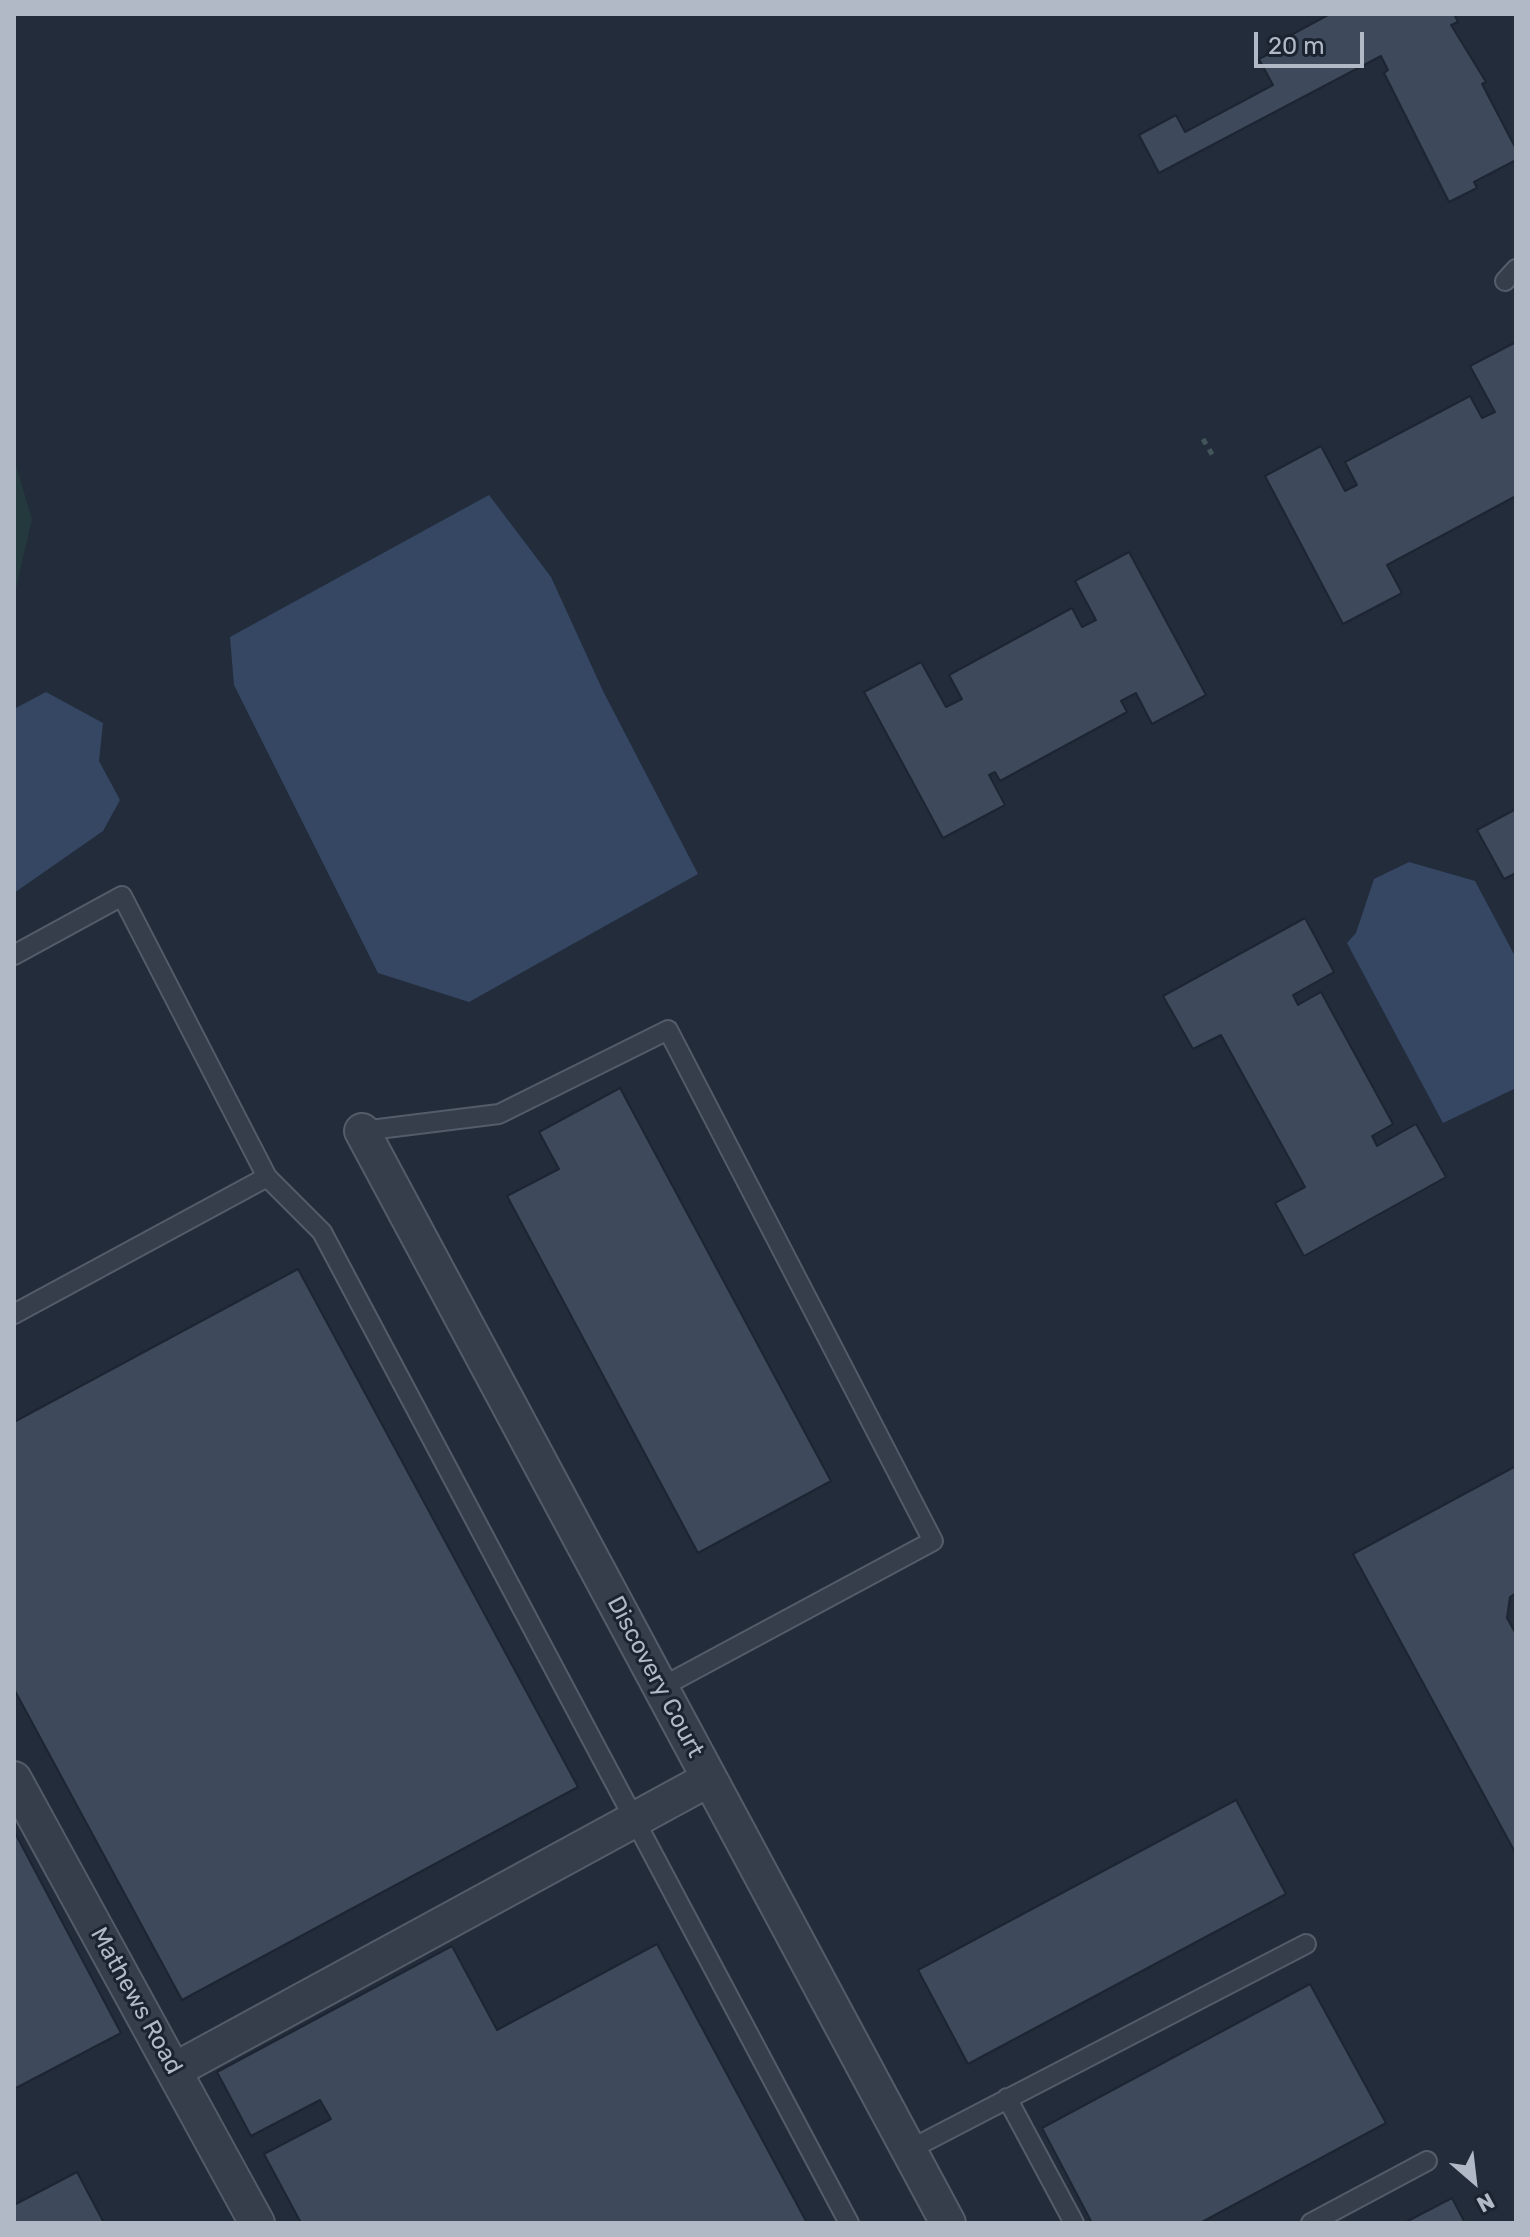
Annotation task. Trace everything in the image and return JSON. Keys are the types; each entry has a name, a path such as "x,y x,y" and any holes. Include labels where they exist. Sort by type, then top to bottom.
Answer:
{"street":[{"name":"Discovery Court","path":"362,1131 948,2223"},
{"name":"Mathews Road","path":"14,1779 257,2223"},
{"path":"175,2070 709,1779"}],"lane":[{"path":"14,955 122,896 267,1177 322,1232 849,2223"},
{"path":"362,1131 499,1114 668,1030 933,1541 660,1688"},
{"path":"14,1314 267,1177"},
{"path":"909,2150 1306,1944"},
{"path":"1007,2098 1074,2223"},
{"path":"1311,2223 1427,2161"}],"path":[{"path":"1203,439 1213,456"}],"green space":[{"path":"14,459 32,519 14,597"}],"water":[{"path":"489,495 551,577 603,691 698,874 469,1002 378,973 234,685 230,637"},
{"path":"46,692 103,723 99,761 120,800 103,831 14,893 14,709"},
{"path":"1409,862 1475,881 1516,958 1516,1088 1443,1123 1347,943 1356,933 1374,879"}],"building":[{"path":"1330,14 1454,14 1458,22 1451,25 1486,82 1482,84 1516,149 1516,160 1474,182 1477,188 1449,202 1384,73 1388,70 1381,56 1159,173 1139,135 1176,115 1185,132 1273,85 1259,59 1278,49 1276,43"},
{"path":"1516,342 1516,496 1387,565 1402,593 1343,624 1265,476 1321,446 1345,491 1357,485 1345,462 1470,396 1482,418 1495,412 1470,366"},
{"path":"1129,552 1206,695 1152,724 1136,693 1121,701 1127,712 1000,781 995,772 989,775 1005,805 943,838 864,692 921,662 946,707 962,699 949,675 1072,608 1082,627 1096,620 1075,581"},
{"path":"1516,809 1516,873 1504,879 1477,830"},
{"path":"1305,918 1334,972 1293,995 1298,1005 1321,992 1393,1124 1372,1136 1377,1146 1416,1124 1446,1177 1304,1256 1275,1203 1305,1187 1221,1035 1193,1049 1163,996"},
{"path":"620,1088 831,1481 698,1553 507,1196 559,1169 539,1132"},
{"path":"298,1269 578,1787 182,2000 14,1689 14,1422"},
{"path":"1516,1466 1516,1593 1510,1597 1507,1618 1516,1634 1516,1854 1353,1554"},
{"path":"1236,1800 1286,1894 968,2064 918,1970"},
{"path":"14,1831 121,2033 14,2089"},
{"path":"657,1944 807,2223 301,2223 264,2154 331,2119 320,2100 251,2136 217,2072 452,1946 497,2030"},
{"path":"1310,1984 1386,2123 1200,2223 1092,2223 1042,2128"},
{"path":"77,2172 104,2223 14,2223 14,2205"},
{"path":"1452,2198 1465,2223 1404,2223"}]}
